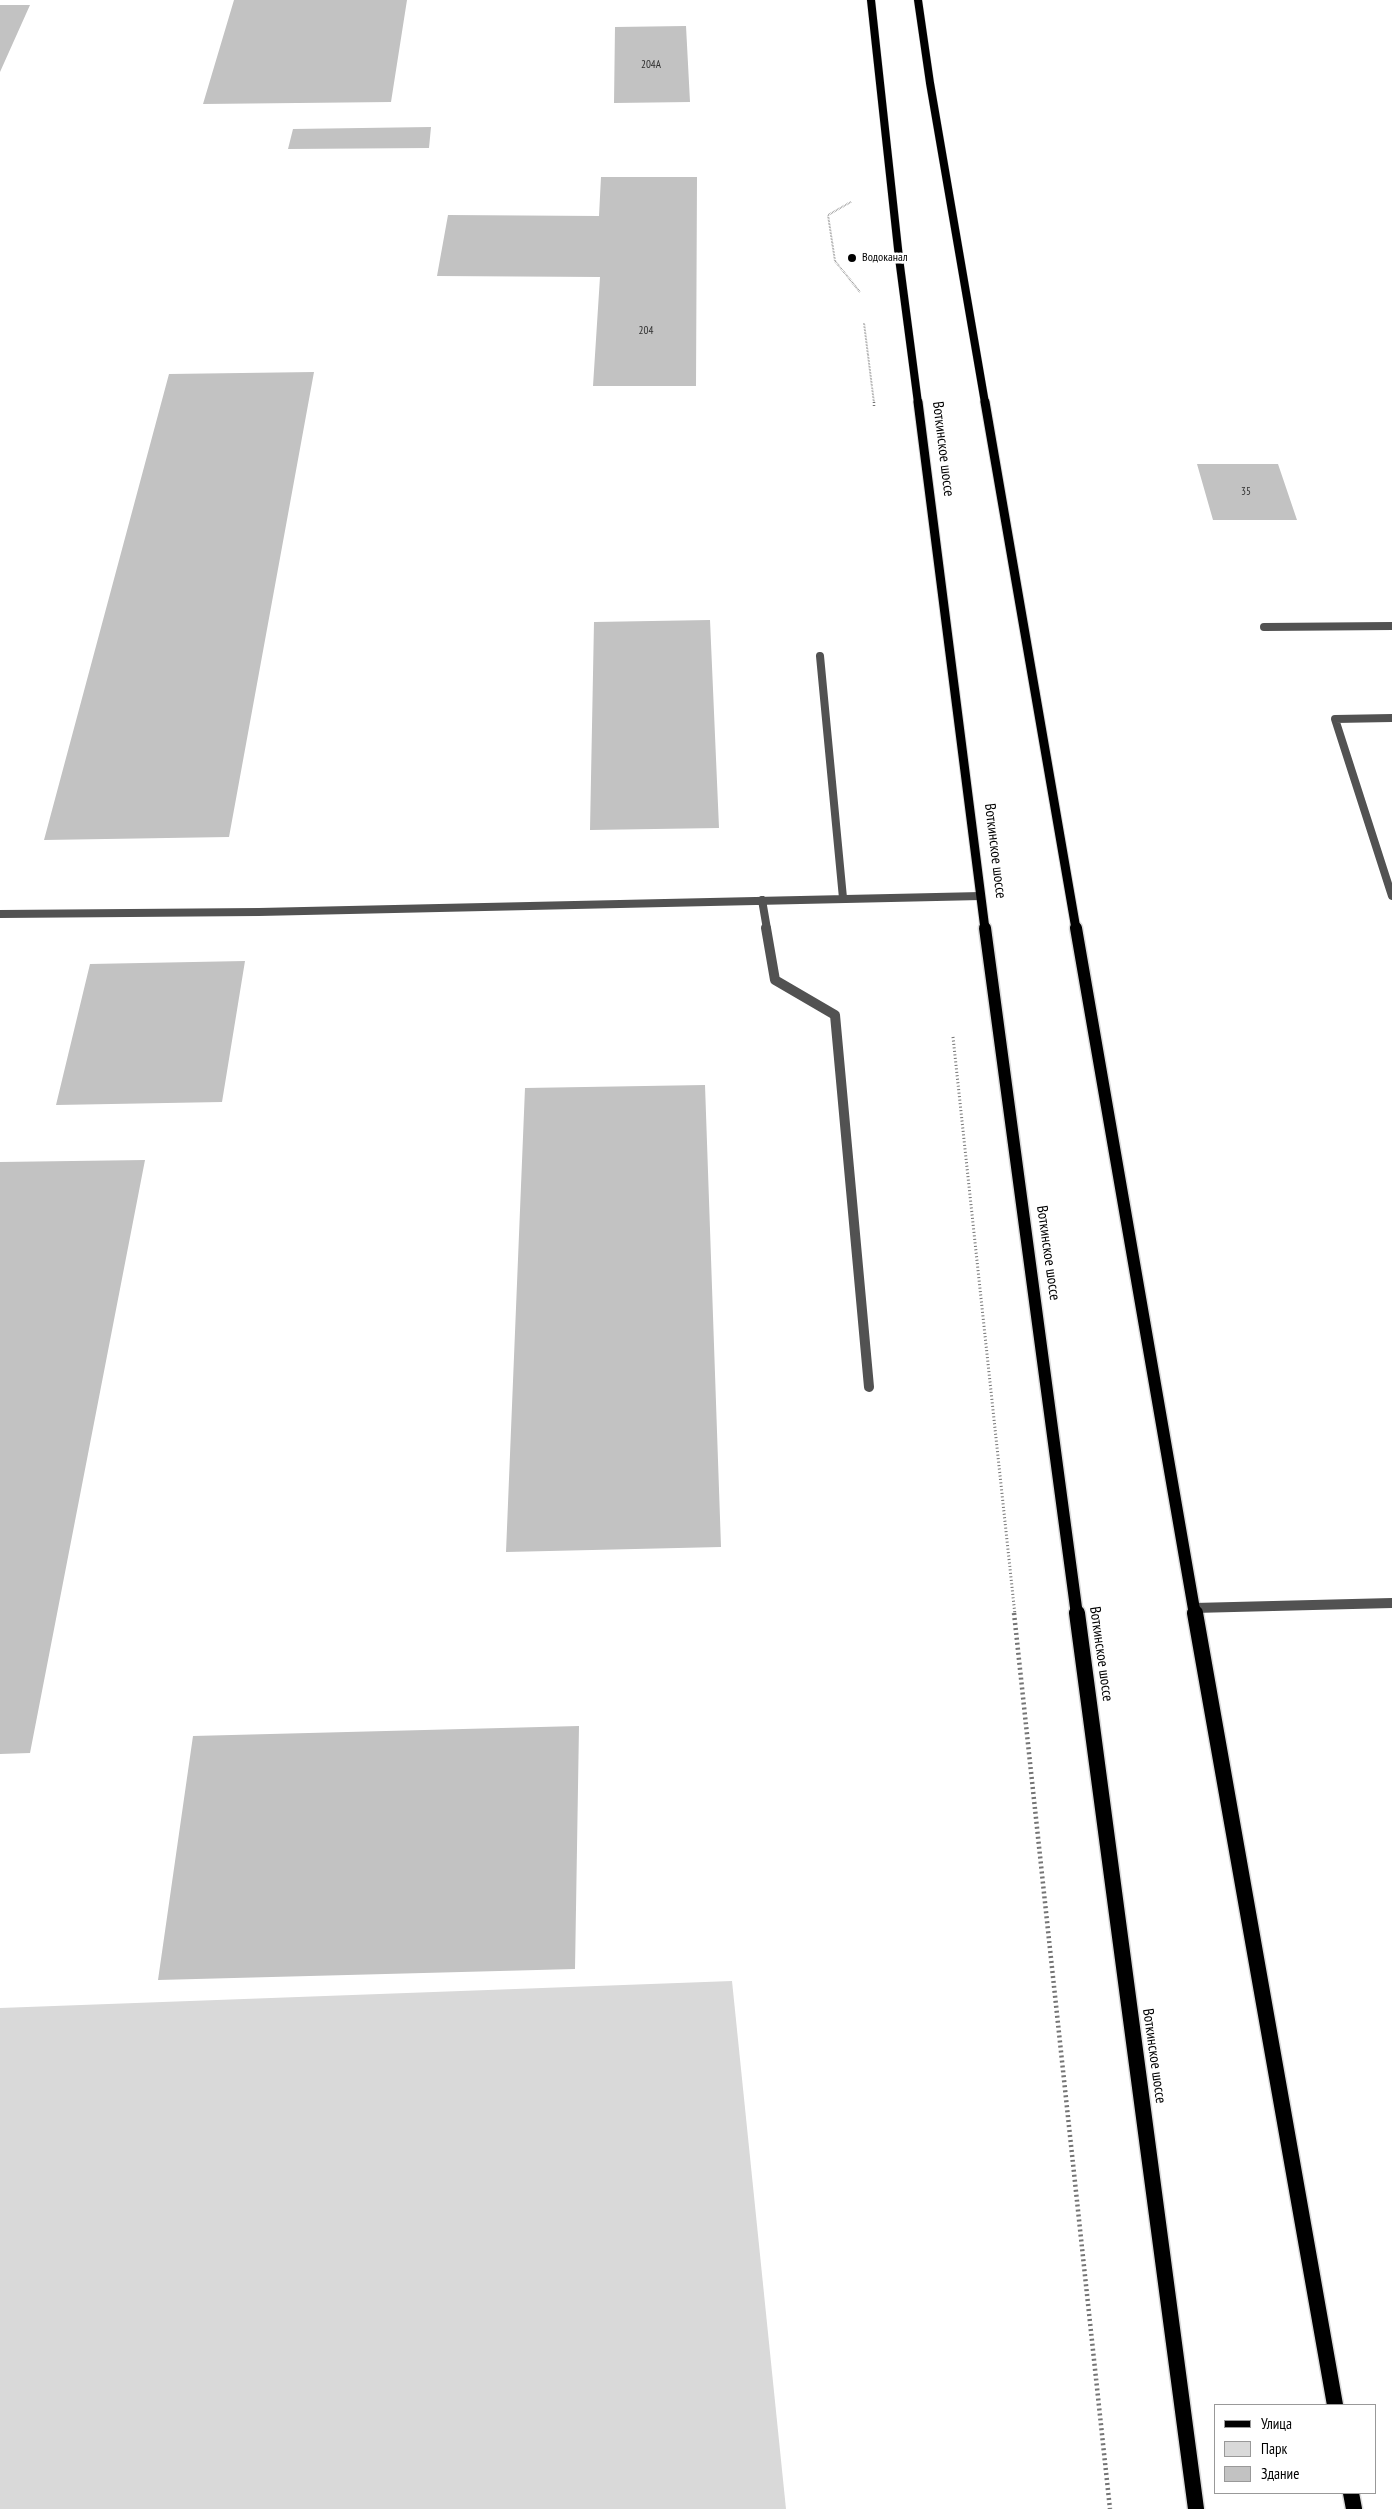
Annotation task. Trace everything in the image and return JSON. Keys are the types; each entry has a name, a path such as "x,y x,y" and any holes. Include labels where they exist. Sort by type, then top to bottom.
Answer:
{"main road":[{"name":"Воткинское шоссе","path":"871,0 899,258 981,896 1196,2509"},
{"path":"918,0 930,83 1194,1608 1335,2404"},
{"path":"1351,2494 1354,2509"}],"lane":[{"path":"1264,626 1392,626"},
{"path":"820,656 843,898"},
{"path":"1392,718 1335,719 1392,896"},
{"path":"0,914 279,912 981,896"},
{"path":"762,900 775,980 835,1015 868,1388"},
{"path":"1194,1608 1392,1603"}],"path":[{"path":"854,200 828,215 835,261 859,288 860,298"},
{"path":"863,317 876,416"},
{"path":"953,1035 1110,2509"}],"green space":[{"path":"732,1981 786,2509 0,2509 0,2008"}],"building":[{"path":"234,0 407,0 391,102 203,104"},
{"path":"0,5 30,5 0,72"},
{"path":"686,26 690,102 614,103 615,27"},
{"path":"431,127 429,148 288,149 293,129"},
{"path":"601,177 697,177 696,386 593,386 600,277 437,276 448,215 599,216"},
{"path":"314,372 229,837 44,840 169,374"},
{"path":"1197,464 1278,464 1297,520 1213,520"},
{"path":"710,620 719,828 590,830 594,622"},
{"path":"245,961 222,1102 56,1105 90,964"},
{"path":"705,1085 721,1547 506,1552 525,1088"},
{"path":"145,1160 30,1753 0,1754 0,1162"},
{"path":"579,1726 575,1969 158,1980 193,1736"}],"place":[{"name":"Водоканал","path":"852,258"}]}
